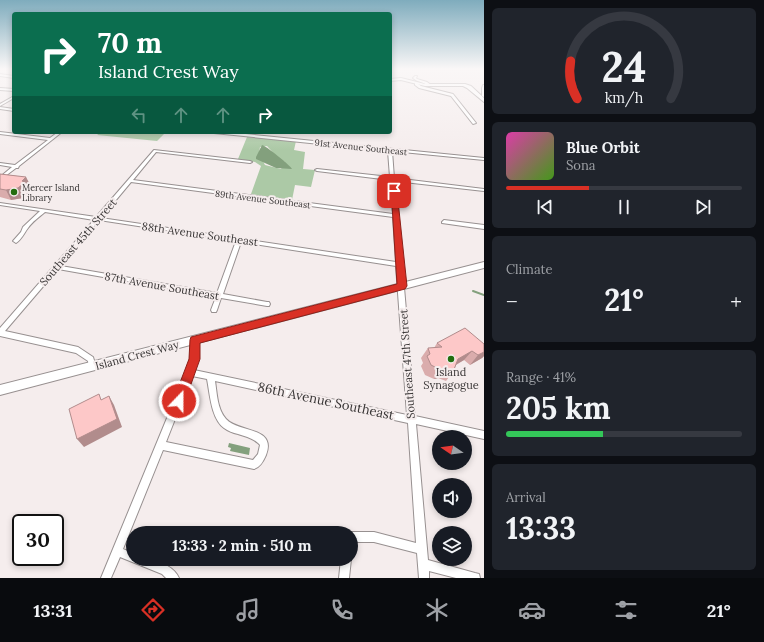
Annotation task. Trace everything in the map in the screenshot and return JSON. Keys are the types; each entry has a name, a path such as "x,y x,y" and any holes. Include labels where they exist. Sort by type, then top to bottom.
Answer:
{"main road":[{"name":"Island Crest Way","path":"0,390 484,265"}],"street":[{"path":"453,96 474,122"},
{"path":"0,105 12,98"},
{"path":"0,108 12,110"},
{"path":"0,133 51,140"},
{"path":"0,179 58,134"},
{"name":"91st Avenue Southeast","path":"235,134 484,159"},
{"path":"276,138 278,134"},
{"name":"Southeast 47th Street","path":"390,150 424,578"},
{"name":"Southeast 45th Street","path":"1,334 155,151 250,162"},
{"path":"0,164 17,167"},
{"path":"317,170 484,190"},
{"name":"89th Avenue Southeast","path":"130,181 396,216"},
{"name":"88th Avenue Southeast","path":"0,204 400,264"},
{"path":"16,241 23,233 25,228 43,211"},
{"path":"444,222 484,227"},
{"path":"214,310 239,240"},
{"name":"87th Avenue Southeast","path":"57,267 268,304"},
{"path":"1,334 78,350 91,359 92,366"},
{"path":"106,578 190,372 194,359 195,340"},
{"name":"86th Avenue Southeast","path":"190,372 484,435"},
{"path":"161,445 246,464 254,465 258,462 261,457 264,444 257,435 229,427 221,420 218,413 210,376"},
{"path":"358,537 374,537 422,549"},
{"path":"117,551 126,555"},
{"path":"423,564 475,578"},
{"path":"154,566 165,570 174,578"},
{"path":"344,578 345,566"}],"shaded area":[{"path":"98,134 164,134 157,141 97,135"},
{"path":"247,137 296,141 294,150 305,152 303,169 315,170 311,187 295,185 292,200 251,194 261,166 255,162 238,159","holes":["267,146 279,159 285,162 281,169 265,165 259,153 260,147"]},
{"path":"262,145 278,156 292,169 276,168 256,159"},
{"path":"229,443 250,448 249,455 230,451 231,448 228,447"}],"building":[{"path":"0,174 26,177 22,181 25,182 18,188 6,190 0,189"},
{"path":"465,328 484,344 484,352 478,355 472,351 458,359 453,372 445,368 441,370 431,365 427,356 430,354 428,348 442,347 437,343"},
{"path":"99,394 101,400 109,396 117,419 77,439 69,409"}],"waterway":[{"path":"473,291 484,295"}],"place":[{"name":"Mercer Island Library","path":"14,192"},
{"name":"Island Synagogue","path":"451,359"}],"route":[{"path":"179,401 194,359 196,350 195,340 402,286 394,191"}]}
